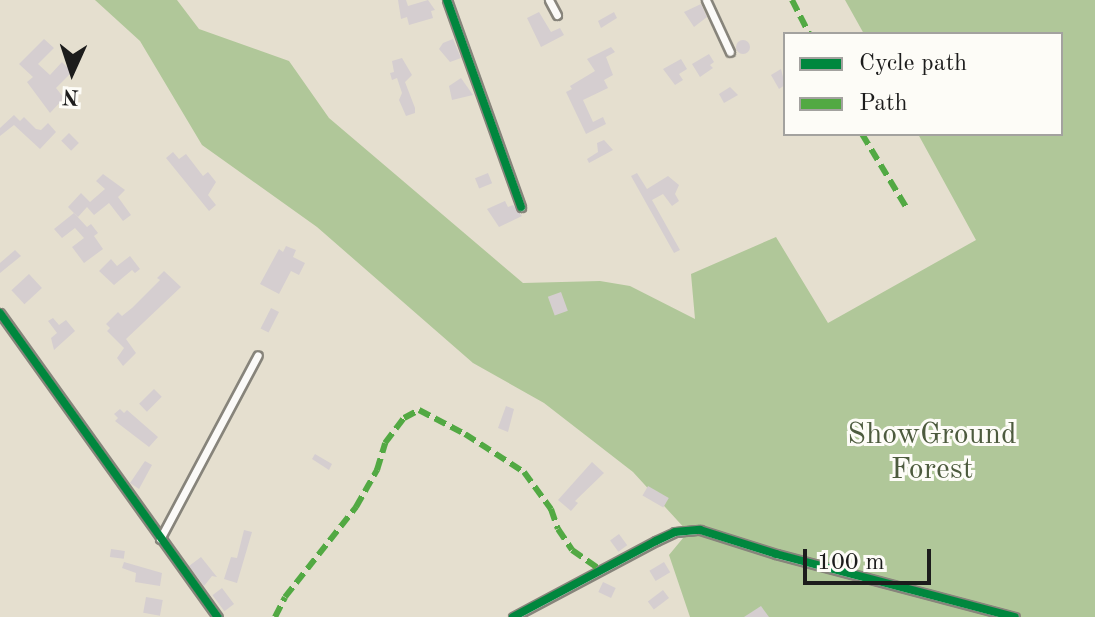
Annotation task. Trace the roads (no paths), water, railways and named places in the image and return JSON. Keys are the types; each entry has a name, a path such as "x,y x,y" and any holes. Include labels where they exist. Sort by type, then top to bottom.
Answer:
{"street":[{"path":"447,0 521,207"},
{"path":"549,0 557,15"},
{"path":"706,0 730,52"},
{"path":"0,313 218,617"},
{"path":"160,539 258,355"},
{"path":"513,617 675,532 700,530 776,554 1015,617"}],"park label":[{"name":"ShowGround Forest","path":"932,452"}]}
